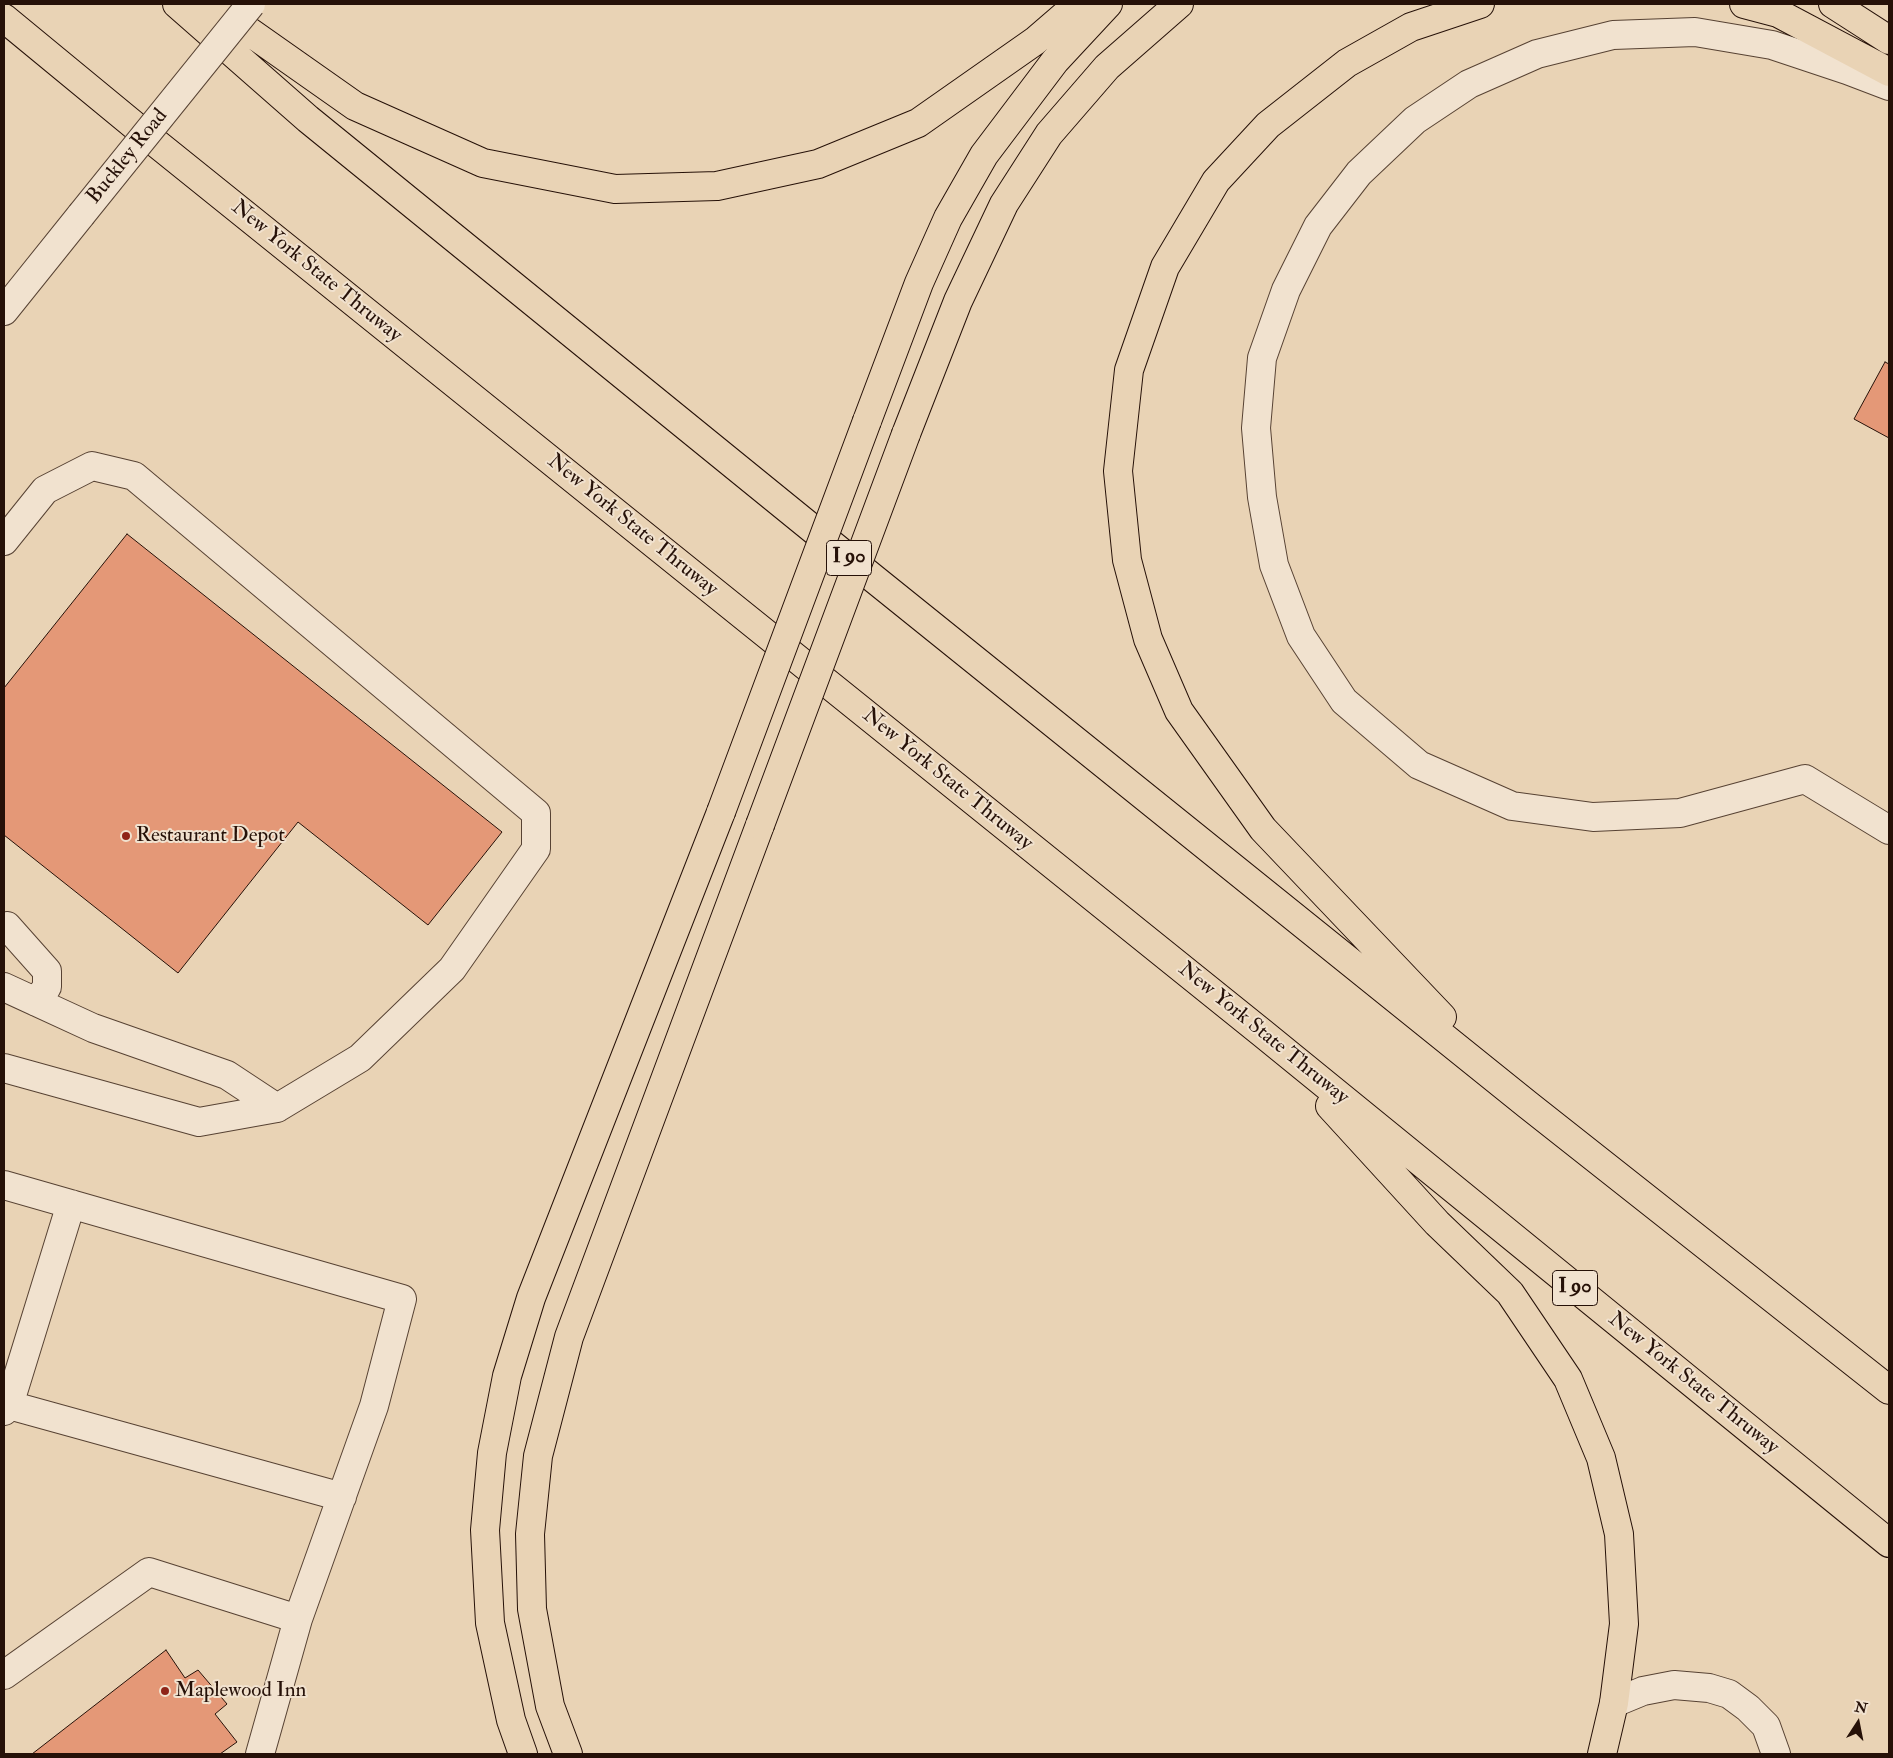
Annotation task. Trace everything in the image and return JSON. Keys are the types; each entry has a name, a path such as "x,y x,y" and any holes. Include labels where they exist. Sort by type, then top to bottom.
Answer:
{"highway":[{"name":"I 90","path":"177,4 308,119 873,578 1528,1105 1889,1390"},
{"path":"210,4 354,106 483,163 615,189 717,186 818,164 918,123 1035,40 1078,4"},
{"path":"523,1754 511,1720 490,1623 485,1530 492,1453 507,1376 531,1298 721,812 919,283 948,218 984,155 1055,61 1108,4"},
{"path":"568,1754 550,1706 532,1609 530,1534 538,1456 570,1337 906,434 958,301 1004,204 1049,134 1107,67 1179,4"},
{"path":"1480,4 1411,27 1347,63 1268,125 1216,181 1165,267 1129,370 1118,471 1127,560 1148,639 1179,711 1263,829 1363,936 1528,1105"},
{"path":"1744,4 1778,13 1889,72"},
{"path":"1833,4 1889,40"},
{"name":"New York State Thruway","path":"4,18 146,135 1261,1032 1889,1543"},
{"path":"1261,1032 1438,1222 1510,1293 1568,1379 1601,1458 1619,1534 1624,1624 1614,1703 1602,1754"}],"street":[{"name":"Buckley Road","path":"4,311 251,4"},
{"path":"1889,86 1848,70 1772,45 1695,32 1613,35 1537,54 1469,84 1415,120 1359,173 1318,226 1286,290 1262,358 1256,428 1262,497 1274,565 1301,636 1344,701 1419,765 1512,806 1593,817 1680,813 1805,778 1889,830"},
{"path":"4,541 45,490 68,478 92,466 134,476 536,813 536,849 452,969 360,1058 277,1108 200,1122 4,1068"},
{"path":"7,926 47,971 47,987 36,1002"},
{"path":"4,987 93,1028 227,1075 277,1108"},
{"path":"4,1185 402,1299 374,1406 298,1619 263,1745 243,1754"},
{"path":"71,1204 14,1348 6,1408 342,1497"},
{"path":"4,1675 149,1572 298,1619"},
{"path":"1614,1703 1643,1692 1674,1685 1709,1688 1729,1694 1748,1708 1766,1726 1776,1754"}],"building":[{"path":"1885,362 1889,364 1889,438 1854,419"},
{"path":"127,534 502,832 428,925 298,822 178,973 4,835 4,688"},
{"name":"Maplewood Inn","path":"166,1650 185,1678 198,1670 227,1704 215,1714 237,1742 220,1754 32,1754"}],"place":[{"name":"Restaurant Depot","path":"126,836"},
{"name":"Maplewood Inn","path":"165,1691"}]}
